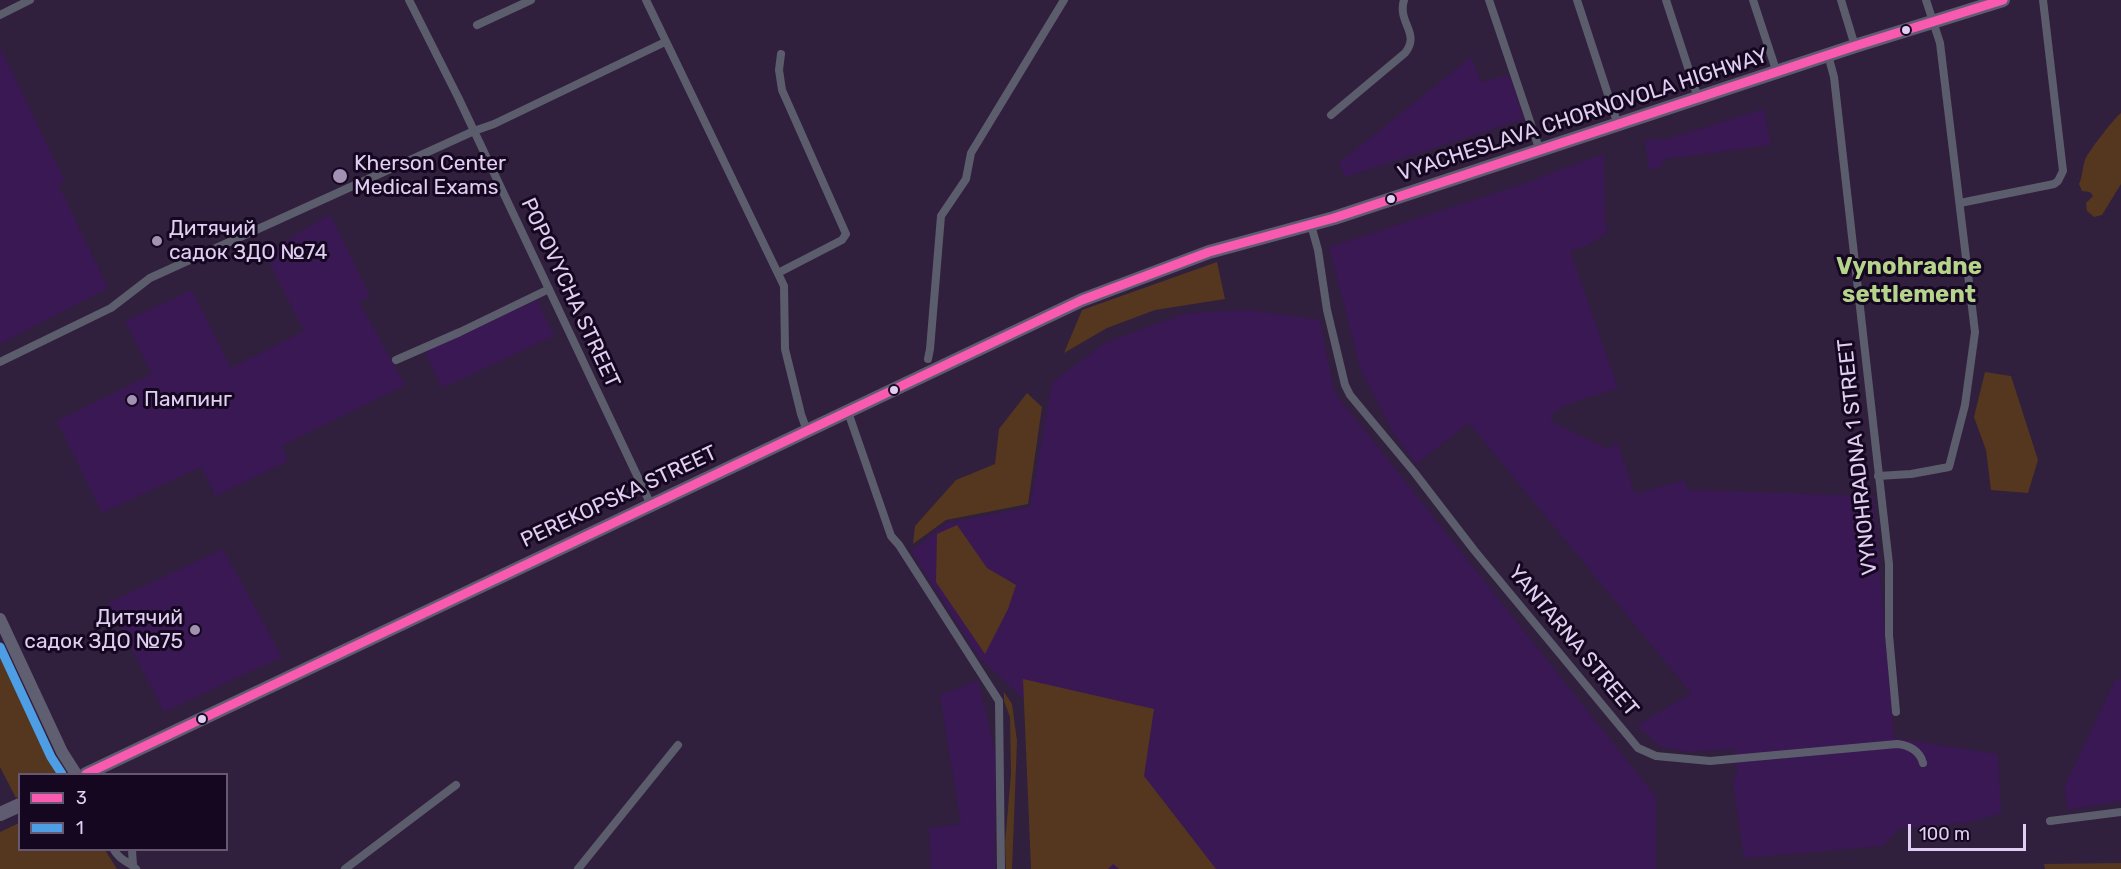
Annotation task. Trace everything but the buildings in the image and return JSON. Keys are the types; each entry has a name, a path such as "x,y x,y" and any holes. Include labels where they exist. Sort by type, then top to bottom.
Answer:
{"main road":[{"name":"VYACHESLAVA CHORNOVOLA HIGHWAY","path":"1174,265 1224,248 1311,225 1855,46 2003,0"},
{"name":"PEREKOPSKA STREET","path":"88,773 1082,300 1174,265"},
{"path":"0,619 62,752 75,773"},
{"path":"0,814 18,806"}],"street":[{"path":"0,15 30,0"},
{"name":"POPOVYCHA STREET","path":"409,0 440,60 651,505"},
{"path":"477,25 531,0"},
{"path":"646,0 778,273 784,290 785,350 807,430"},
{"path":"928,359 941,216 966,179 971,153 1064,0"},
{"path":"1332,115 1411,46 1412,35 1403,20 1404,0"},
{"path":"1489,0 1540,151"},
{"path":"1577,0 1618,125"},
{"path":"1666,0 1698,98"},
{"path":"1753,0 1777,73"},
{"path":"1841,0 1855,46"},
{"path":"1878,476 1911,474 1949,467 1965,405 1975,342 1940,43 1926,0"},
{"path":"1960,203 2054,184 2063,171 2043,0"},
{"path":"0,362 111,308 150,278 494,124 665,42"},
{"path":"778,273 842,240 846,234 782,90 779,70 781,54"},
{"name":"VYNOHRADNA 1 STREET","path":"1828,55 1834,77 1889,564 1889,635 1896,712"},
{"name":"YANTARNA STREET","path":"1311,225 1318,250 1327,310 1345,385 1350,395 1638,748 1656,756 1710,761 1897,744 1913,749 1919,754 1923,763"},
{"path":"396,360 549,289"},
{"path":"848,412 891,536 999,700 1001,869"},
{"path":"578,869 678,745"},
{"path":"345,869 456,785"},
{"path":"2050,821 2121,812"},
{"path":"115,851 120,860 134,867"},
{"path":"132,851 134,867"}],"shaded area":[{"path":"0,47 65,182 58,184 108,288 0,344"},
{"path":"1471,57 1481,82 1509,75 1524,119 1345,177 1339,163"},
{"path":"1764,109 1771,145 1665,159 1659,168 1649,169 1645,140 1667,139"},
{"path":"2121,113 2121,184 2102,215 2094,217 2087,211 2086,203 2093,196 2090,192 2082,191 2079,184 2084,163 2096,143"},
{"path":"1604,154 1605,221 1608,232 1586,246 1570,251 1618,388 1571,403 1555,411 1550,421 1608,449 1617,442 1635,494 1685,480 1687,490 1873,496 1894,738 1998,754 2001,813 1971,822 1899,829 1883,846 1744,858 1733,782 1737,773 1735,749 1686,752 1660,746 1637,726 1691,693 1469,423 1416,464 1391,429 1360,368 1329,247 1538,179"},
{"path":"330,214 370,296 359,302 405,385 281,446 288,461 216,496 201,467 102,513 57,421 152,374 125,321 192,290 231,368 304,331 265,254"},
{"path":"1217,262 1225,299 1155,310 1107,328 1064,353 1082,310"},
{"path":"537,300 554,336 442,388 425,352"},
{"path":"1250,310 1320,320 1334,392 1656,797 1656,869 1050,869 1027,702 979,657 911,551 947,523 1030,507 1053,382 1105,343 1186,313"},
{"path":"1985,372 2011,376 2038,460 2028,493 1991,490 1986,450 1974,417"},
{"path":"1027,393 1042,407 1028,504 946,520 913,544 915,526 956,480 995,464 999,429"},
{"path":"957,525 987,568 1016,585 1008,609 985,654 936,582 937,534"},
{"name":"Дитячий садок ЗДО №75","path":"223,549 282,657 164,712 108,603"},
{"path":"0,643 64,773 18,773 18,797 16,798 0,767"},
{"path":"1023,679 1154,709 1144,776 1216,869 1119,869 1113,864 1108,869 1031,869"},
{"path":"2121,679 2121,801 2068,810 2064,788 2115,680"},
{"path":"978,680 995,752 995,869 931,869 929,828 961,824 940,695"},
{"path":"1004,692 1012,704 1017,741 1012,869 1006,869 1005,843 1011,774 1010,717 1004,701"},
{"path":"18,823 18,851 106,851 117,869 0,869 0,832"},
{"path":"2121,863 2121,869 2045,869 2044,864"}],"transit line":[{"name":"3","path":"88,773 1082,300 1209,252 1334,218 1855,46 2003,0"},
{"name":"1","path":"0,647 51,757 61,773"}],"place":[{"name":"Kherson Center Medical Exams","path":"340,176"},
{"name":"Дитячий садок ЗДО №74","path":"157,241"},
{"name":"Пампинг","path":"132,400"},
{"name":"Дитячий садок ЗДО №75","path":"195,630"}],"district":[{"name":"Vynohradne settlement","path":"1909,281"}]}
